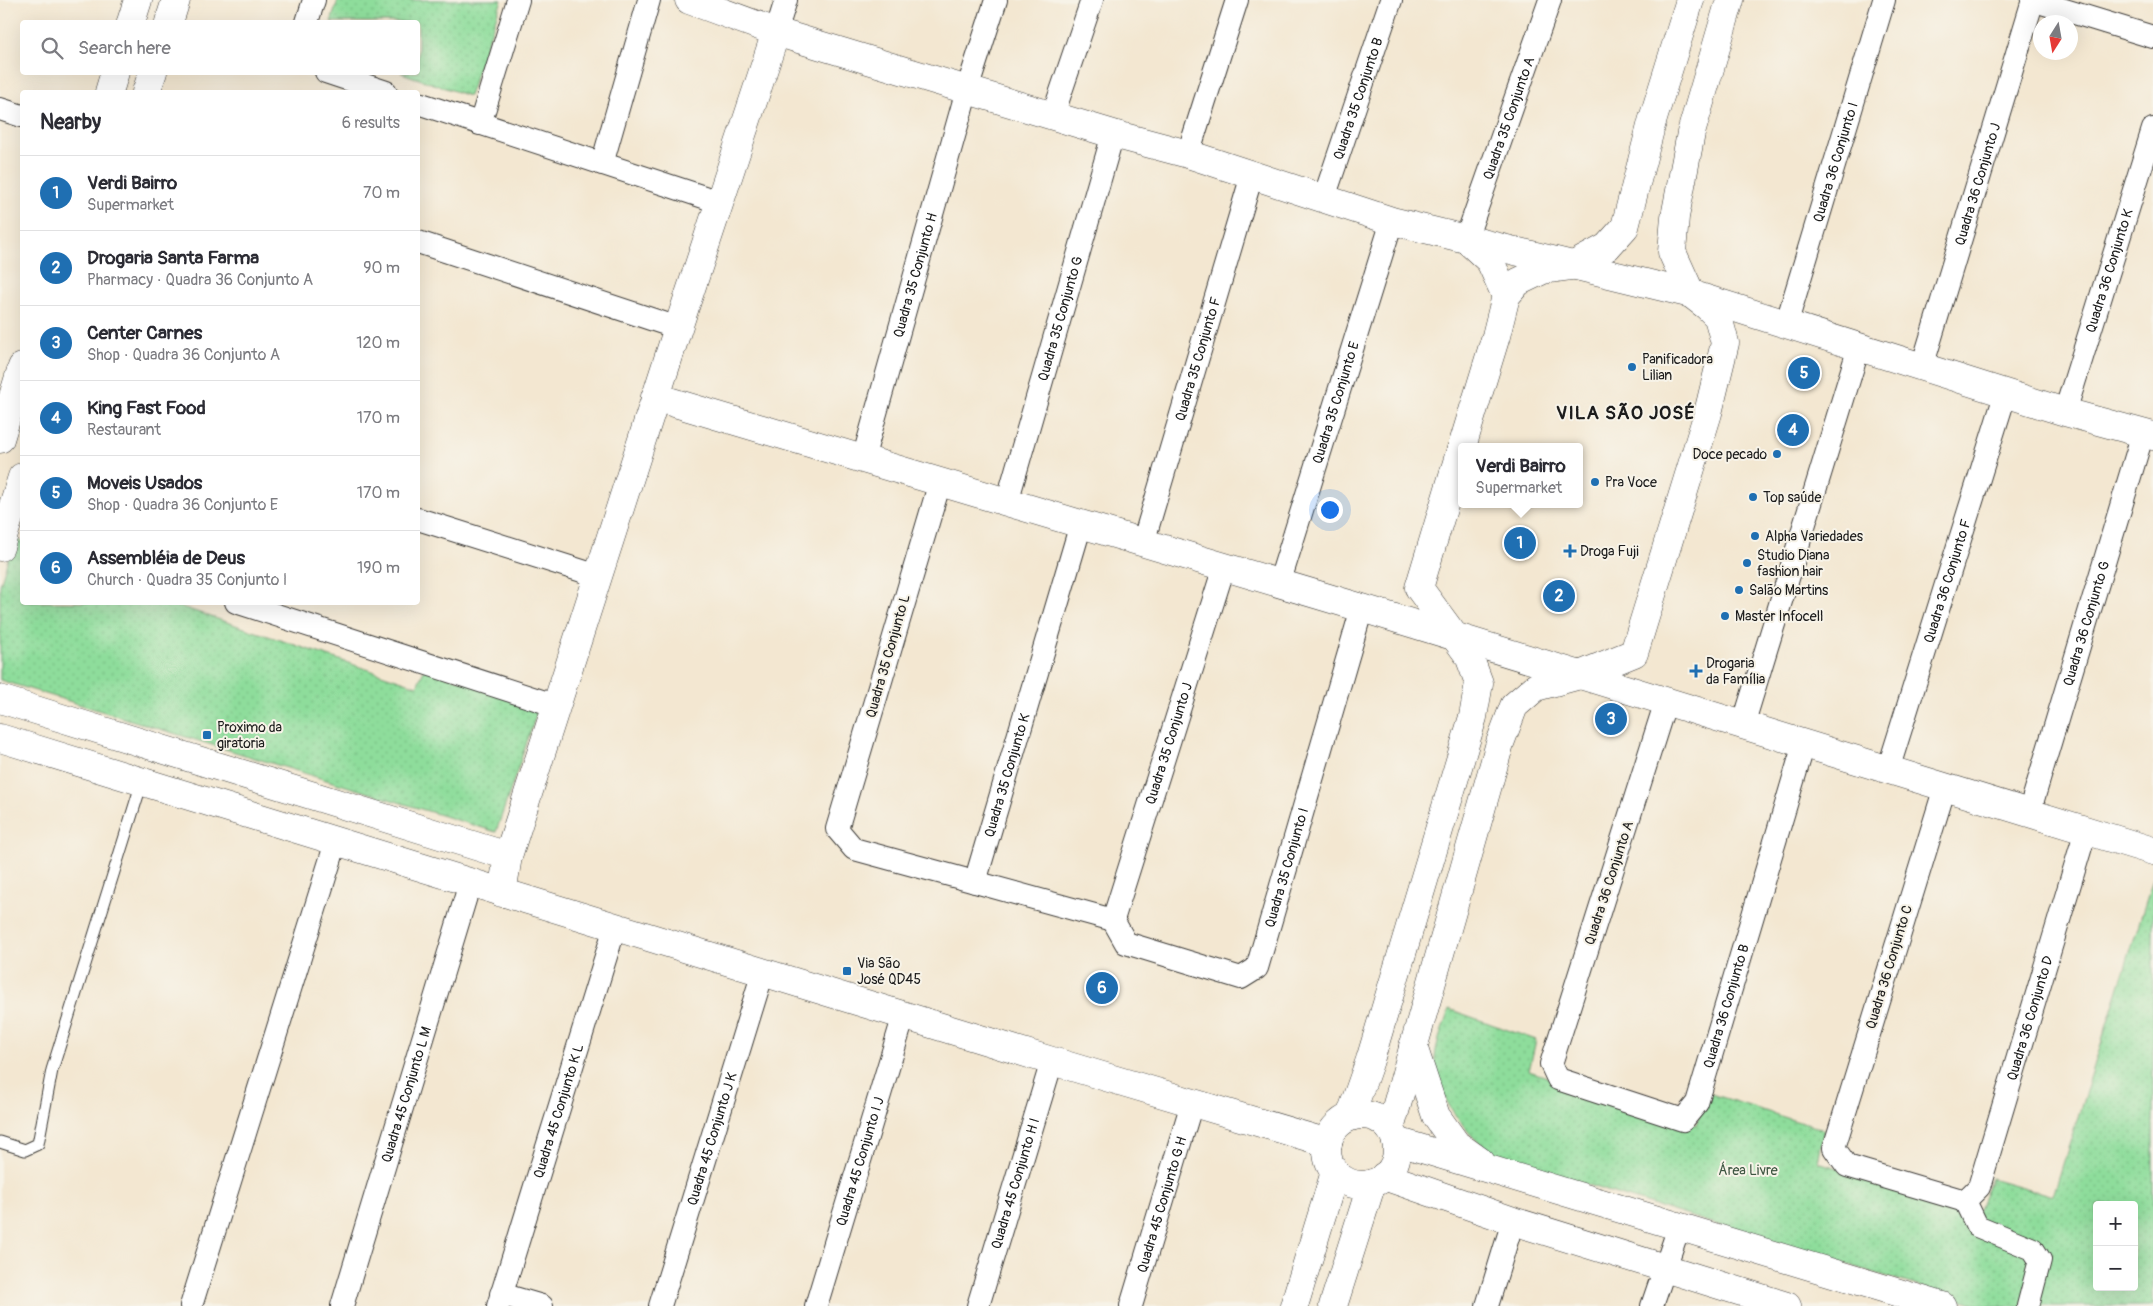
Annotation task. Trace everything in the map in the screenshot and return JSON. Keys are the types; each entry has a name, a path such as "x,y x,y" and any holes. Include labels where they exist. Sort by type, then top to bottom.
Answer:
{"street":[{"path":"308,20 314,0"},
{"path":"480,124 518,0"},
{"path":"602,164 649,0"},
{"path":"689,0 776,32 1113,134 1188,154 1392,221 1691,294 1760,318 2006,392 2065,412 2148,435"},
{"path":"502,893 508,856 718,202 786,0"},
{"name":"Quadra 35 Conjunto H","path":"863,460 967,90 996,0"},
{"path":"1053,115 1092,0"},
{"path":"1188,154 1237,0"},
{"name":"Quadra 35 Conjunto B","path":"1324,198 1391,0"},
{"name":"Quadra 35 Conjunto A","path":"1466,239 1550,0"},
{"path":"1463,443 1506,296 1518,282 1543,270 1572,266 1606,247 1625,227 1652,122 1690,0"},
{"path":"1659,699 1636,667 1634,653 1708,414 1725,343 1718,317 1691,294 1672,252 1675,217 1691,133 1730,0"},
{"name":"Quadra 36 Conjunto I","path":"1786,325 1884,0"},
{"path":"2033,0 2153,38"},
{"name":"Quadra 36 Conjunto J","path":"1922,367 2033,0"},
{"path":"110,90 114,75"},
{"path":"147,90 152,75"},
{"path":"331,75 351,87 372,90"},
{"path":"420,104 718,202"},
{"path":"0,109 20,115"},
{"path":"1652,122 1691,133"},
{"name":"Quadra 36 Conjunto K","path":"2065,412 2153,129"},
{"name":"Quadra 35 Conjunto G","path":"1007,502 1113,134"},
{"name":"Quadra 35 Conjunto F","path":"1143,543 1252,175"},
{"name":"Quadra 35 Conjunto E","path":"1279,584 1392,221"},
{"path":"1466,239 1490,261 1506,296"},
{"path":"420,243 678,328"},
{"path":"1725,343 1737,331 1760,318"},
{"path":"1743,725 1859,347"},
{"path":"0,439 12,382"},
{"name":"Quadra 36 Conjunto F","path":"1888,770 2006,392"},
{"path":"655,397 1370,610 2153,851"},
{"name":"Quadra 36 Conjunto G","path":"2029,813 2148,435"},
{"path":"1370,610 1398,604 1412,596 1419,588 1458,461"},
{"name":"Quadra 35 Conjunto L","path":"940,482 837,829 854,848 975,882"},
{"path":"10,537 20,487"},
{"path":"420,520 598,576"},
{"name":"Quadra 35 Conjunto K","path":"975,882 1081,524"},
{"name":"Quadra 35 Conjunto J","path":"1113,920 1224,567"},
{"path":"1350,1117 1370,1060 1474,717 1479,683 1469,656 1452,636 1419,588"},
{"path":"245,605 557,706"},
{"name":"Quadra 35 Conjunto I","path":"1113,920 1126,943 1241,978 1257,968 1370,610"},
{"path":"1333,1306 1378,1180 1395,1160 1393,1135 1413,1046 1500,743 1514,706 1536,687 1580,675 1634,653"},
{"path":"0,699 508,856"},
{"name":"Quadra 36 Conjunto A","path":"1551,1064 1659,699"},
{"path":"0,738 1052,1061 1328,1143"},
{"name":"Quadra 36 Conjunto B","path":"1551,1064 1558,1079 1683,1120 1698,1103 1804,744"},
{"name":"Quadra 36 Conjunto C","path":"1945,787 1834,1148 1847,1166 1965,1201"},
{"path":"1444,817 1475,829"},
{"name":"Quadra 36 Conjunto D","path":"1965,1201 1979,1187 2086,830"},
{"path":"191,1306 336,842"},
{"path":"975,882 1113,920"},
{"name":"Quadra 45 Conjunto L M","path":"342,1306 470,883"},
{"name":"Quadra 45 Conjunto K L","path":"499,1300 615,927"},
{"name":"Quadra 45 Conjunto J K","path":"660,1306 763,972"},
{"name":"Quadra 45 Conjunto I J","path":"816,1306 904,1015"},
{"path":"1413,1046 1436,1116 1456,1144 1492,1171"},
{"name":"Quadra 45 Conjunto H I","path":"978,1306 1052,1061"},
{"name":"Quadra 45 Conjunto G H","path":"1131,1306 1192,1103"},
{"path":"1787,1306 1378,1180 1352,1183 1343,1179 1335,1172 1327,1153 1332,1132 1340,1123 1350,1117 1361,1115 1372,1117 1382,1122 1393,1135 1492,1171 1942,1306"},
{"path":"1294,1306 1335,1172"},
{"path":"1965,1201 1977,1226 2033,1249 2040,1260 2028,1306"},
{"path":"1487,1306 1512,1222"},
{"path":"1652,1306 1679,1227"},
{"path":"499,1300 542,1306"}],"lane":[{"path":"0,1142 25,1150 38,1144 52,1070 142,782"}],"green space":[{"path":"338,0 502,0 469,96 407,75 420,75 420,20 332,20"},
{"path":"14,539 20,541 20,605 176,605 417,686 425,668 539,707 496,832 0,680 0,585"},
{"name":"Área Livre","path":"2153,879 2153,1306 1983,1306 1506,1160 1477,1141 1461,1123 1448,1103 1438,1080 1435,1057 1437,1045 1449,1009 1536,1040 1529,1071 1696,1125 1706,1092 1824,1130 1818,1162 1978,1211 1991,1178 2053,1196"}],"place":[{"name":"Panificadora Lilian","path":"1632,367"},
{"name":"Moveis Usados","path":"1804,373"},
{"name":"King Fast Food","path":"1793,430"},
{"name":"Doce pecado","path":"1777,454"},
{"name":"Pra Voce","path":"1595,482"},
{"name":"Top saúde","path":"1753,497"},
{"name":"Alpha Variedades","path":"1755,536"},
{"name":"Verdi Bairro","path":"1520,543"},
{"name":"Droga Fuji","path":"1570,551"},
{"name":"Studio Diana fashion hair","path":"1747,563"},
{"name":"Salão Martins","path":"1739,590"},
{"name":"Drogaria Santa Farma","path":"1559,596"},
{"name":"Master Infocell","path":"1725,616"},
{"name":"Drogaria da Família","path":"1696,671"},
{"name":"Center Carnes","path":"1611,719"},
{"name":"Proximo da giratoria","path":"207,735"},
{"name":"Via São José QD45","path":"847,971"},
{"name":"Assembléia de Deus","path":"1102,988"}],"district":[{"name":"VILA SÃO JOSÉ","path":"1626,413"}]}
